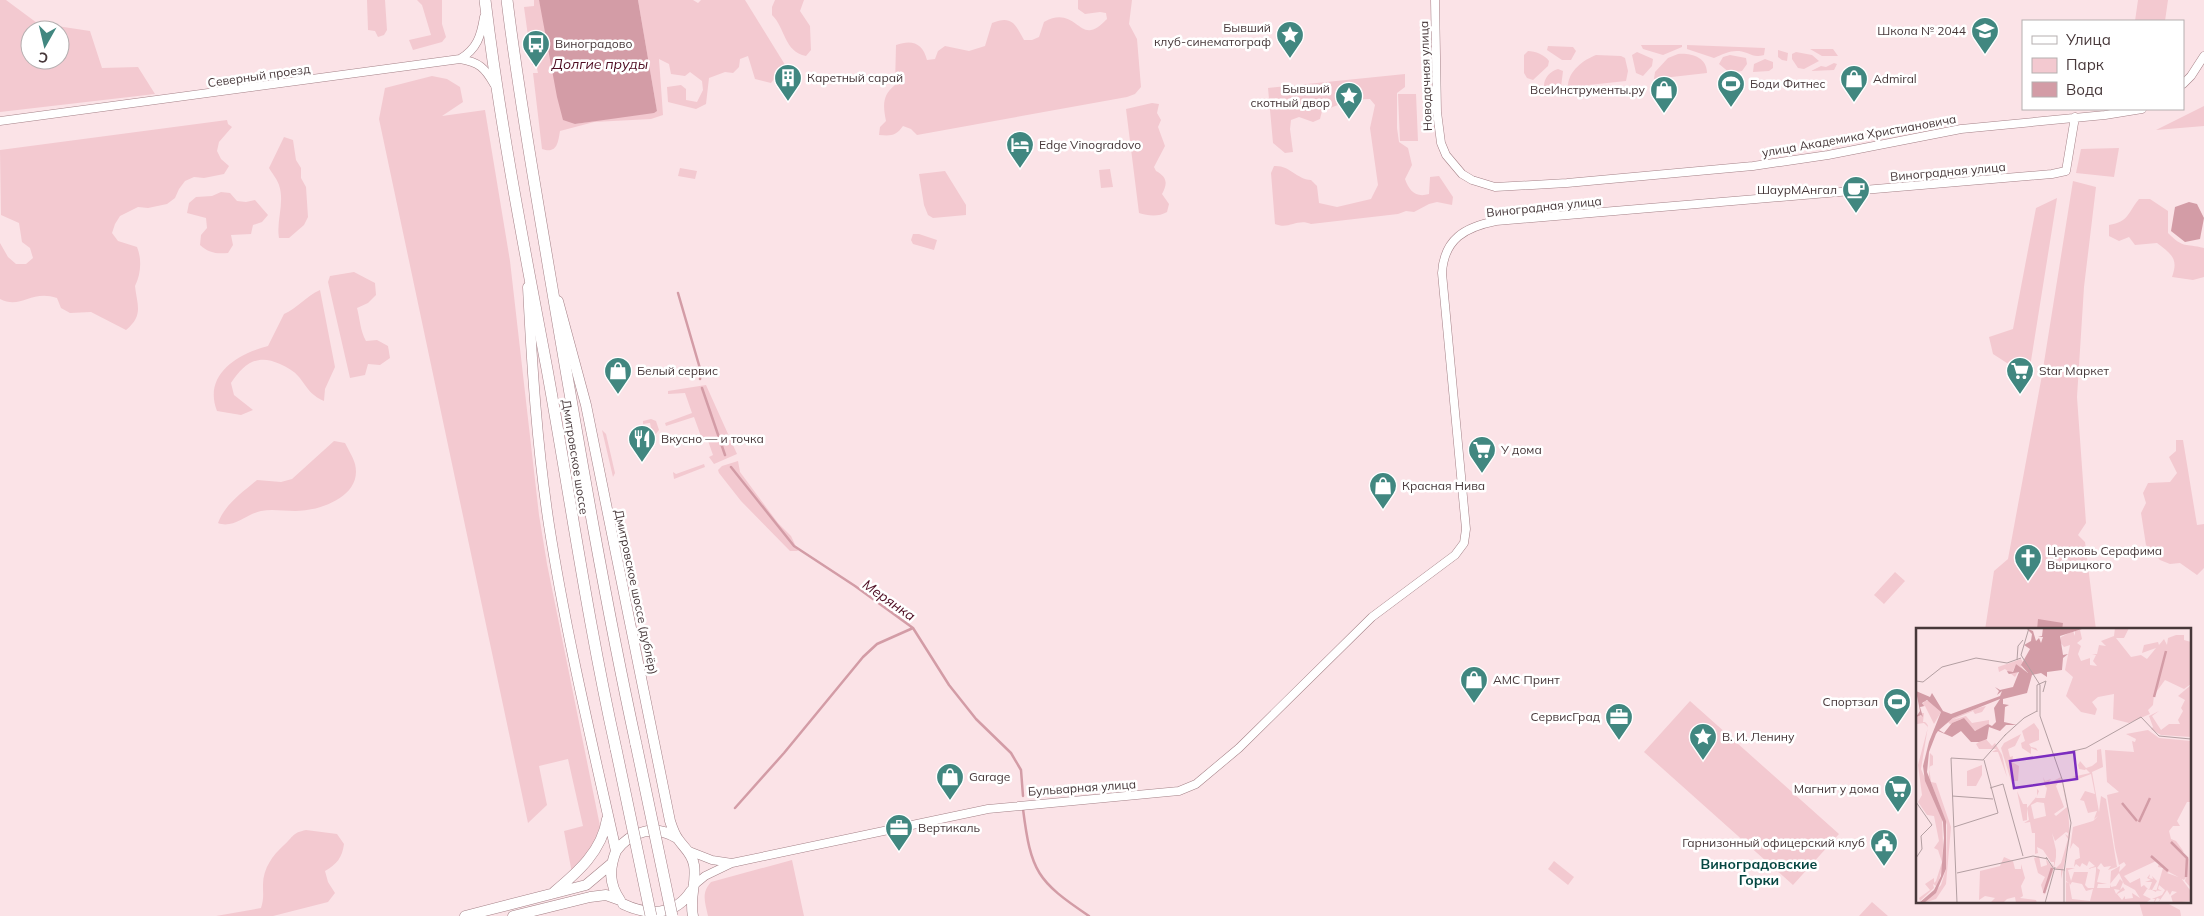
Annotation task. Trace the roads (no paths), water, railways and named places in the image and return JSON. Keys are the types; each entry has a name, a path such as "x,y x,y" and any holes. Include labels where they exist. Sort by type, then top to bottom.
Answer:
{"highway":[{"name":"Дмитровское шоссе","path":"507,0 517,80 616,651 672,916"},
{"name":"Дмитровское шоссе","path":"486,4 498,91 527,266 547,370 595,657 651,916"}],"main road":[{"path":"527,266 532,377 550,525 587,722 616,851"},
{"name":"Дмитровское шоссе (дублёр)","path":"549,269 581,384 670,821 678,838 689,851 694,863 692,887 693,916"},
{"path":"552,894 590,858 606,829 608,815"},
{"path":"631,916 615,892 610,879 611,864 616,851 626,839 640,832 662,831 678,838"},
{"path":"465,916 586,885 611,864"},
{"path":"513,916 590,897 606,895 644,914 656,915 667,913 677,907 686,899 692,887"}],"street":[{"name":"Новодачная улица","path":"1436,0 1438,131 1446,155 1462,174"},
{"path":"460,59 470,54 478,43 486,4"},
{"path":"2184,83 2204,56"},
{"path":"460,59 479,63 498,91"},
{"name":"Северный проезд","path":"0,121 460,59"},
{"name":"улица Академика Христиановича","path":"1462,174 1472,180 1495,187 1577,182 1786,162 1931,134 2134,110"},
{"name":"Виноградная улица","path":"1372,617 1455,555 1464,543 1466,529 1442,273 1445,252 1450,243 1460,235 1470,228 1496,221 2052,174 2066,171 2075,117"},
{"name":"Бульварная улица","path":"732,863 988,809 1141,795 1189,788 1239,748 1372,617"},
{"path":"689,851 712,860 732,863"},
{"path":"692,887 706,876 732,863"}],"water":[{"name":"Долгие пруды","path":"539,0 638,0 657,111 654,113 575,124 563,120"},
{"path":"2189,202 2197,204 2204,218 2200,239 2185,242 2171,231 2175,207"},
{"path":"2038,619 2063,623 2062,628 2037,628"}],"waterway":[{"name":"Мерянка","path":"678,293 701,372 700,379"},
{"name":"Мерянка","path":"702,388 725,455"},
{"name":"Мерянка","path":"731,467 794,546 855,586 913,628 949,685 976,719 1011,753 1021,770 1023,796"},
{"path":"735,808 784,753 863,657 877,644 913,628"},
{"name":"Мерянка","path":"1023,809 1029,847 1040,873 1058,893 1089,916"}],"place":[{"name":"Школа № 2044","path":"1985,55"},
{"name":"Бывший клуб-синематограф","path":"1290,59"},
{"name":"Виноградово","path":"536,68"},
{"name":"Каретный сарай","path":"788,102"},
{"name":"Admiral","path":"1854,103"},
{"name":"Боди Фитнес","path":"1731,108"},
{"name":"ВсеИнструменты.ру","path":"1664,114"},
{"name":"Бывший скотный двор","path":"1349,120"},
{"name":"Edge Vinogradovo","path":"1020,169"},
{"name":"ШаурМАнгал","path":"1856,214"},
{"name":"Белый сервис","path":"618,395"},
{"name":"Star Маркет","path":"2020,395"},
{"name":"Вкусно — и точка","path":"642,463"},
{"name":"У дома","path":"1482,474"},
{"name":"Красная Нива","path":"1383,510"},
{"name":"Церковь Серафима Вырицкого","path":"2028,582"},
{"name":"АМС Принт","path":"1474,704"},
{"name":"Спортзал","path":"1897,726"},
{"name":"СервисГрад","path":"1619,741"},
{"name":"В. И. Ленину","path":"1703,761"},
{"name":"Garage","path":"950,801"},
{"name":"Магнит у дома","path":"1898,813"},
{"name":"Вертикаль","path":"899,852"},
{"name":"Гарнизонный офицерский клуб","path":"1884,867"}],"district":[{"name":"Виноградовские Горки","path":"1759,872"}]}
